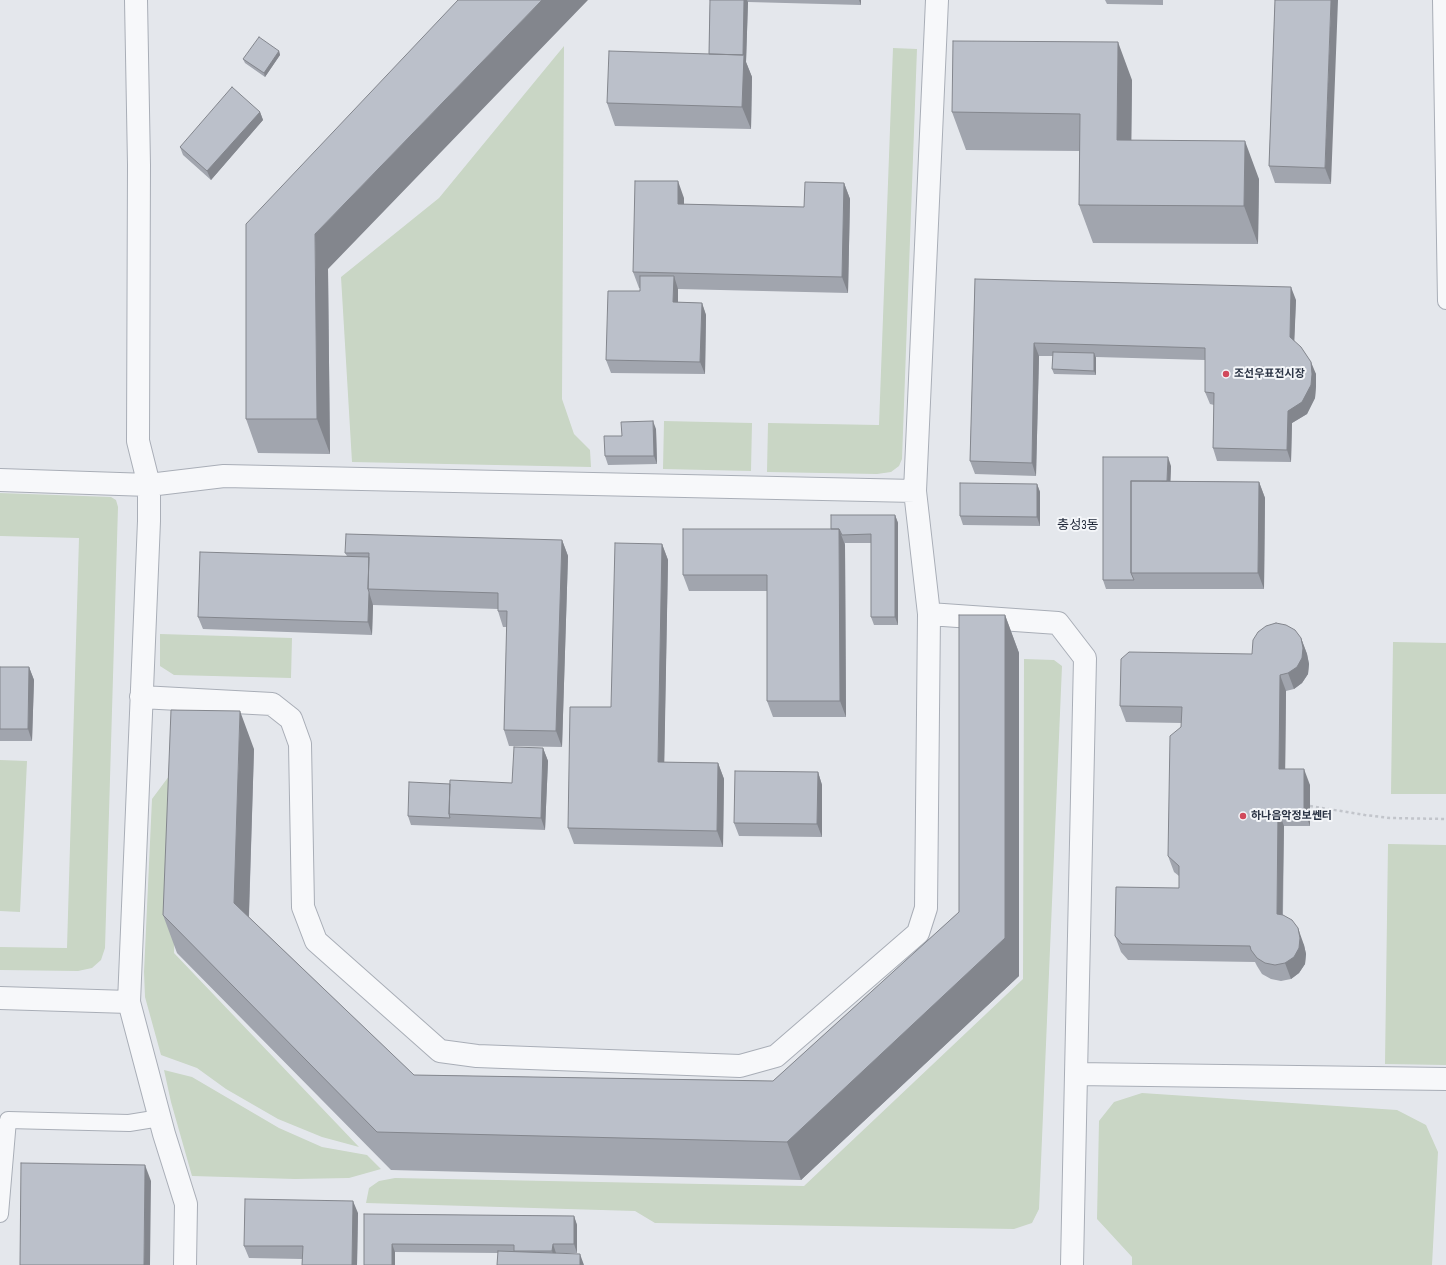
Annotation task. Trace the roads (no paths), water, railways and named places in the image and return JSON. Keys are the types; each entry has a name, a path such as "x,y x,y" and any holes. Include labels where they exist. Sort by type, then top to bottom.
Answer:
{"street":[{"path":"136,0 139,165 138,441 149,485 149,521 129,1002 160,1118 186,1204 185,1265"},
{"path":"141,698 272,704 291,719 300,744 303,907 316,941 440,1051 477,1056 740,1066 776,1056 918,933 926,908 930,614 915,492 937,0"},
{"path":"0,480 149,485 224,476 915,492"},
{"path":"930,614 1058,623 1085,658 1072,1265"},
{"path":"0,998 129,1002"},
{"path":"1076,1074 1446,1080"}],"lane":[{"path":"1441,0 1446,301"},
{"path":"0,1214 8,1120 129,1122 160,1118"}],"place":[{"name":"조선우표전시장","path":"1226,374"},
{"name":"하나음악정보쎈터","path":"1243,816"}],"district":[{"name":"충성3동","path":"1078,526"}]}
